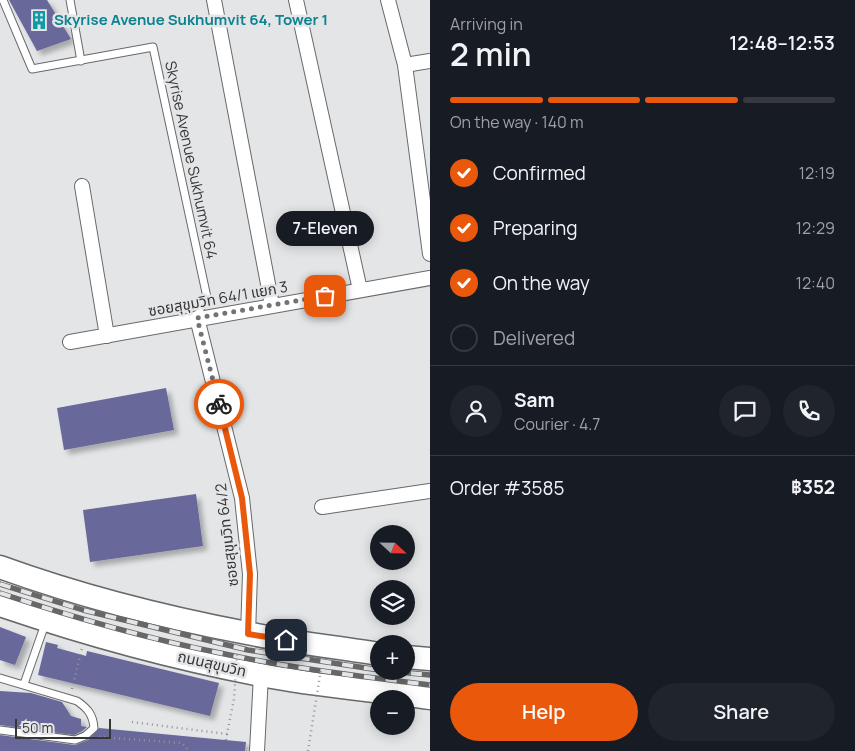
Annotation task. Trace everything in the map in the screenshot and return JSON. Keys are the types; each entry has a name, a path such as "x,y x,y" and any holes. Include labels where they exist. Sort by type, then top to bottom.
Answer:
{"main road":[{"path":"0,567 97,599 248,634 370,653"},
{"name":"ถนนสุขุมวิท","path":"0,605 46,621 145,649 261,675 430,698"},
{"path":"415,658 430,659"}],"street":[{"path":"214,0 272,305"},
{"path":"296,0 360,290"},
{"path":"388,0 405,65 430,254"},
{"path":"405,65 430,61"},
{"path":"82,186 107,336"},
{"name":"ซอยสุขุมวิท 64/1 แยก 3","path":"70,342 430,278"},
{"name":"ซอยสุขุมวิท 64/2","path":"197,318 242,498 250,574 248,634"},
{"path":"322,506 430,491"},
{"path":"257,751 261,675"}],"lane":[{"path":"3,0 32,69 81,61 70,0"},
{"name":"Skyrise Avenue Sukhumvit 64","path":"81,61 153,46 208,302 202,304 197,318"},
{"path":"24,684 46,621"},
{"path":"0,678 70,698 87,708 92,715 94,728 85,736 74,740 0,730"}],"path":[{"path":"70,698 86,632"},
{"path":"226,740 234,699 237,654"},
{"path":"308,751 321,669"},
{"path":"132,722 227,734"},
{"path":"85,736 182,743 189,751"}],"building":[{"name":"Skyrise Avenue Sukhumvit 64, Tower 1","path":"9,0 47,0 71,39 37,51"},
{"path":"166,388 174,430 64,450 57,408"},
{"path":"196,494 203,546 90,562 83,510"},
{"path":"0,627 26,637 15,665 0,660"},
{"path":"46,642 58,645 57,648 86,656 87,651 219,683 210,716 38,675"},
{"path":"0,691 31,693 62,702 71,716 81,719 81,726 87,727 74,735 0,725"},
{"path":"99,728 246,742 245,751 0,751 0,735 75,745 88,740"}],"railway":[{"path":"0,584 83,610 248,650 370,669"},
{"path":"0,593 109,626 192,647 298,667 430,685"},
{"path":"415,674 430,675"}],"way so far":[{"path":"219,404 197,318 325,296"}],"place":[{"name":"Skyrise Avenue Sukhumvit 64, Tower 1","path":"39,20"},
{"name":"7-Eleven","path":"325,296"}],"route":[{"path":"219,404 242,498 250,574 248,634 286,640"}]}
